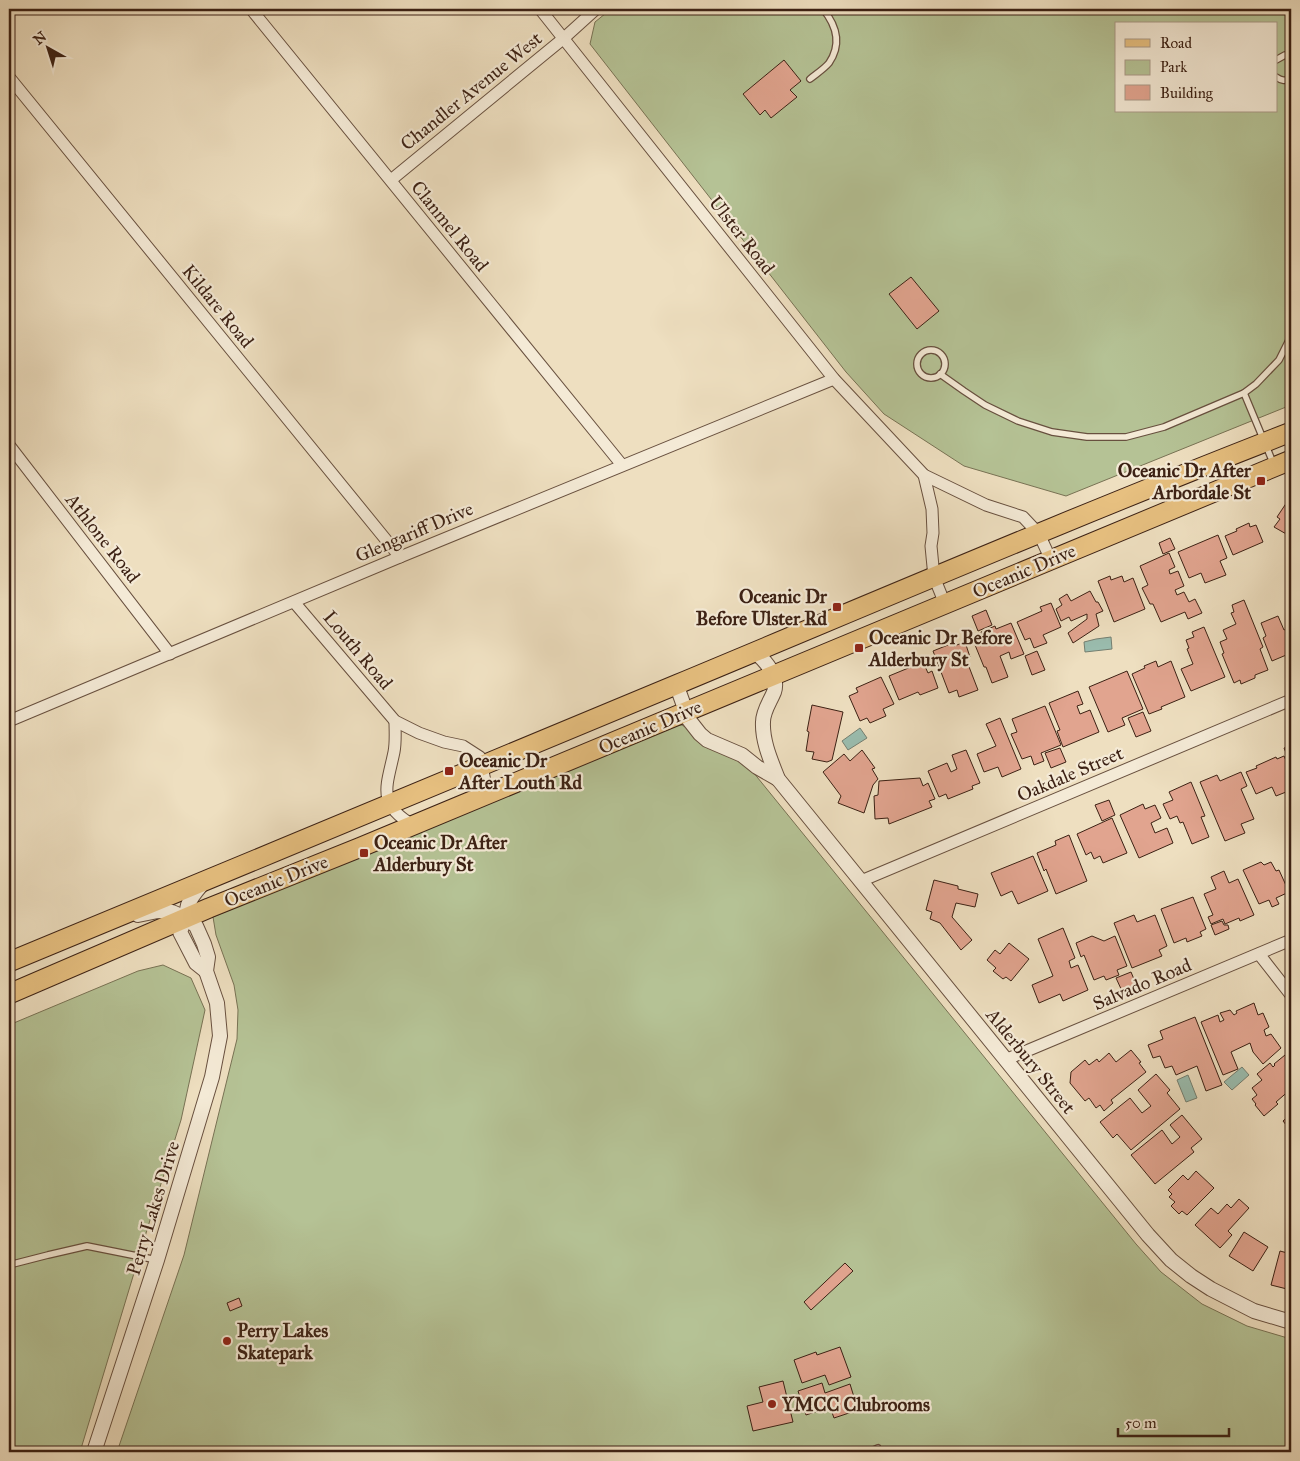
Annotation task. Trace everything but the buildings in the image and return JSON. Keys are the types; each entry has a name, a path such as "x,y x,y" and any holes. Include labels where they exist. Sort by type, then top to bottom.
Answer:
{"main road":[{"name":"Oceanic Drive","path":"9,962 391,805 934,577 1291,432"},
{"name":"Oceanic Drive","path":"9,994 186,918 1283,463"}],"street":[{"name":"Clanmel Road","path":"251,9 622,465"},
{"name":"Ulster Road","path":"540,9 834,379 924,475 986,505 1023,517 1039,534 1051,560"},
{"name":"Chandler Avenue West","path":"390,180 564,38 596,9"},
{"name":"Kildare Road","path":"9,77 400,557"},
{"name":"Glengariff Drive","path":"9,721 400,557 834,379"},
{"name":"Athlone Road","path":"9,445 170,654"},
{"name":"Ulster Road","path":"924,475 932,509 933,534 931,546 934,577 945,604"},
{"name":"Louth Road","path":"294,602 395,720 419,733 444,742 463,746 480,757 483,766"},
{"path":"754,652 760,657 773,676"},
{"name":"Alderbury Street","path":"773,676 775,687 763,720 763,733 778,779 1148,1236 1171,1260 1211,1289 1254,1311 1291,1322"},
{"name":"Alderbury Street","path":"680,684 679,692 689,720 700,734 707,740 742,756 778,779"},
{"name":"Oakdale Street","path":"862,881 1291,700"},
{"path":"395,720 394,750 387,777 386,792 396,813 413,825"},
{"path":"483,766 486,795"},
{"path":"108,921 158,911 172,912 186,918 189,904 194,894 206,880"},
{"name":"Perry Lakes Drive","path":"94,1452 157,1260 212,1077 220,1036 217,1003 206,971 208,957 196,926 186,918"},
{"name":"Salvado Road","path":"1006,1060 1291,940"},
{"path":"1259,954 1291,995"}],"lane":[{"path":"810,79 828,64 836,48 837,34 831,19 823,9"},
{"path":"1278,59 1285,55 1291,57"},
{"path":"1278,78 1286,81 1291,79"},
{"path":"940,374 985,405 1018,421 1052,432 1087,436 1126,437 1164,427 1244,393 1256,384 1279,360 1291,336"},
{"path":"928,350 934,351 943,357 944,369 940,374 930,378 921,374 917,365 919,356 923,352 928,350"},
{"path":"1244,393 1264,443 1283,463"},
{"path":"9,1265 87,1246 157,1260"},
{"path":"869,1452 878,1448"}],"green space":[{"path":"611,9 1291,9 1291,405 1066,496 964,466 884,414 846,372 590,44 595,22"},
{"path":"674,725 682,725 753,772 1136,1244 1161,1272 1202,1304 1247,1326 1291,1339 1291,1452 117,1452 184,1255 237,1039 238,1010 234,985 216,935 213,917"},
{"path":"163,965 191,978 205,1010 181,1120 80,1452 9,1452 9,1025 138,971"}],"shaded area":[{"path":"1111,637 1112,649 1085,652 1084,642"},
{"path":"860,728 867,738 848,750 842,741"},
{"path":"1242,1067 1249,1075 1232,1090 1224,1082"},
{"path":"1188,1075 1197,1098 1186,1102 1177,1080"}],"place":[{"name":"Oceanic Dr After Arbordale St","path":"1261,481"},
{"name":"Oceanic Dr Before Ulster Rd","path":"837,607"},
{"name":"Oceanic Dr Before Alderbury St","path":"859,648"},
{"name":"Oceanic Dr After Louth Rd","path":"449,771"},
{"name":"Oceanic Dr After Alderbury St","path":"364,853"},
{"name":"Perry Lakes Skatepark","path":"227,1341"},
{"name":"YMCC Clubrooms","path":"772,1404"}]}
